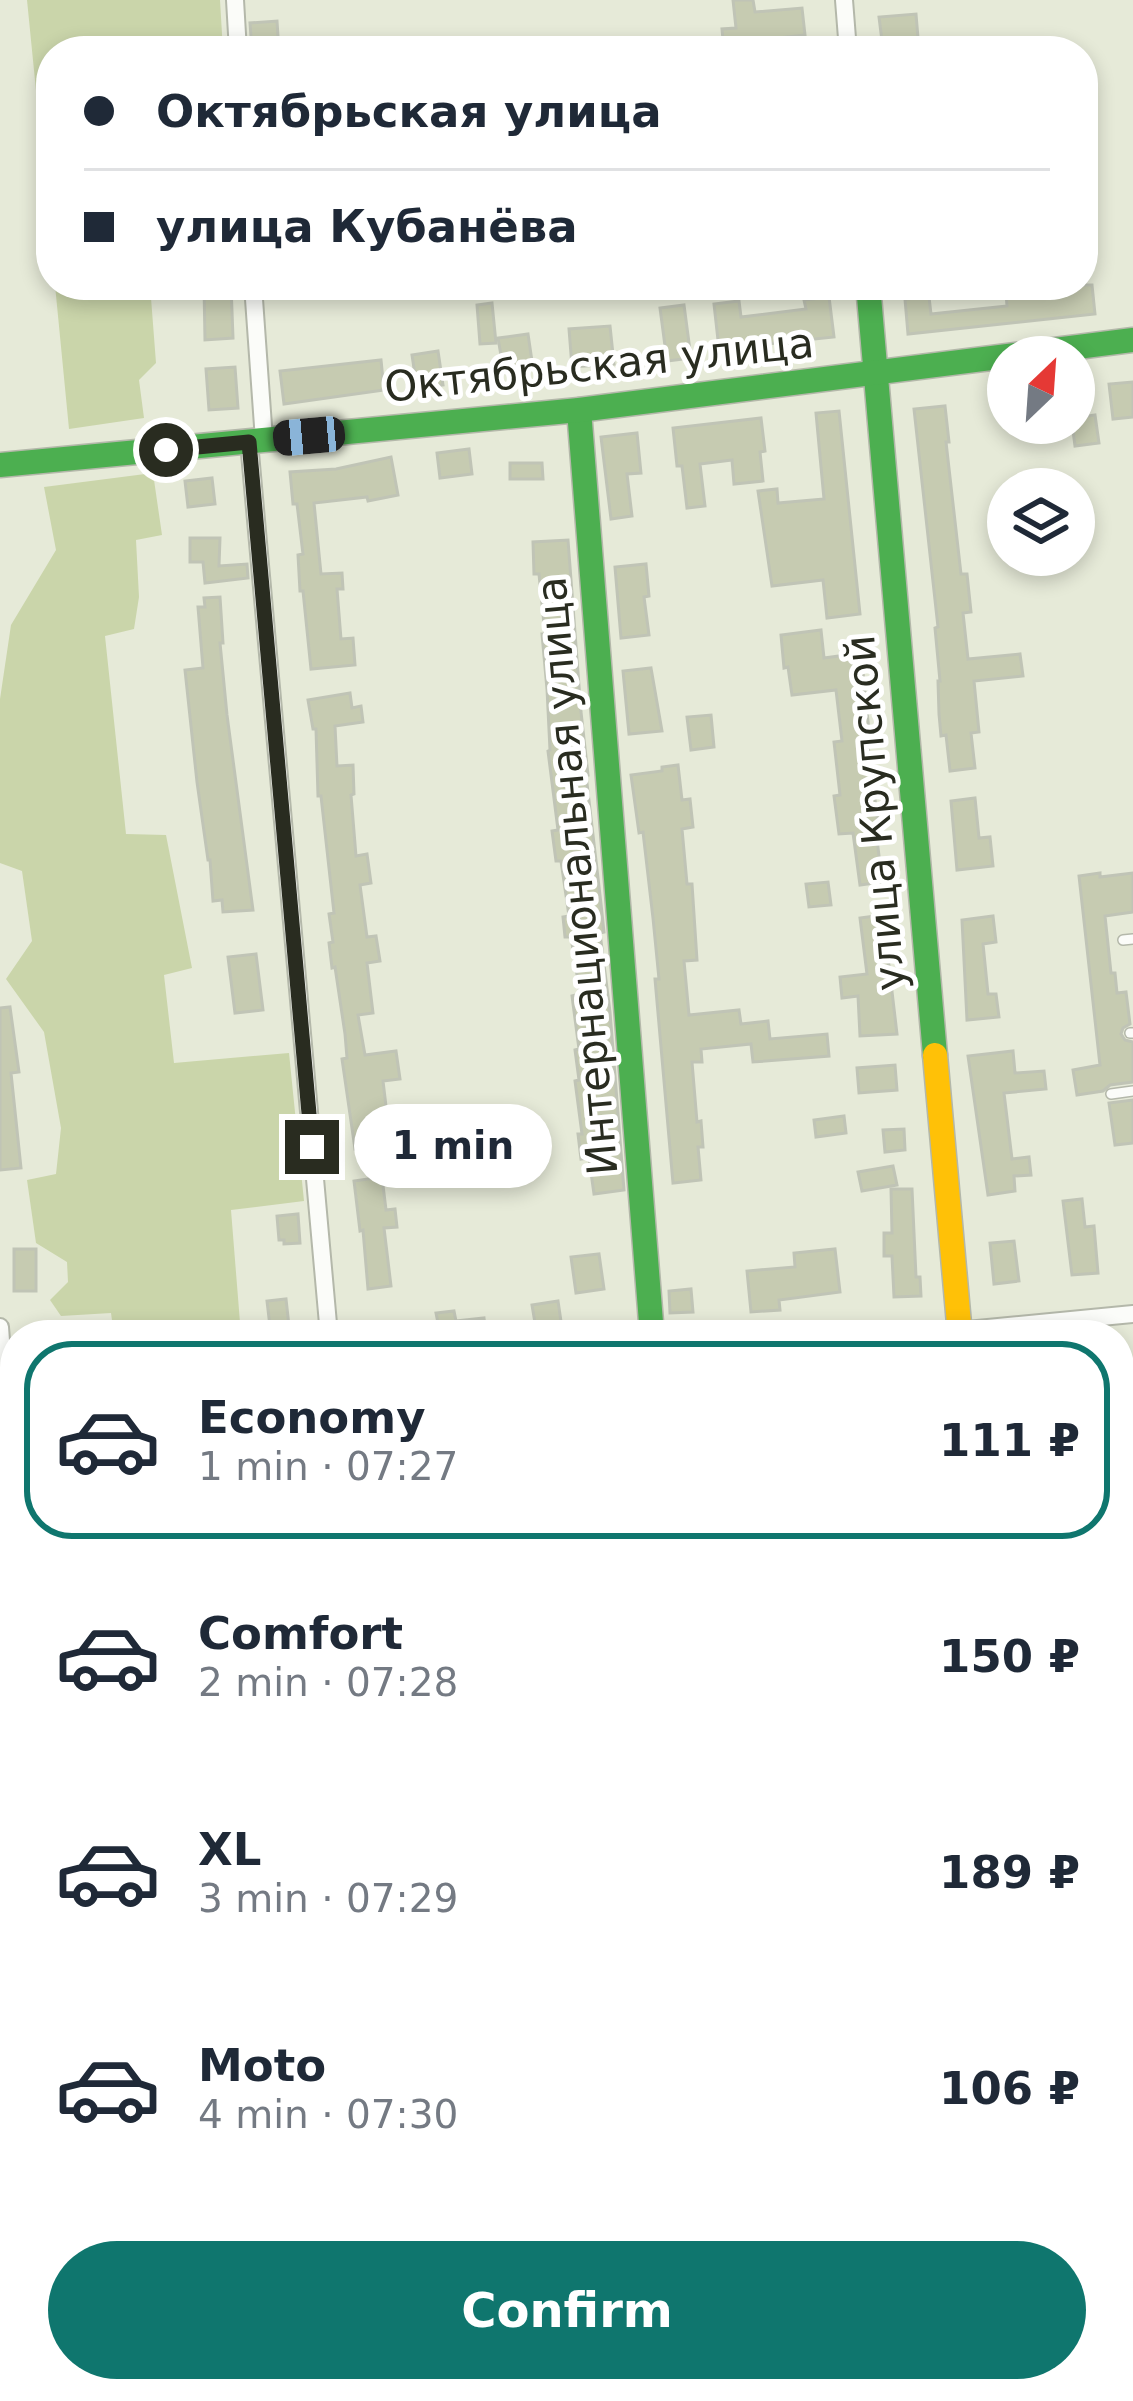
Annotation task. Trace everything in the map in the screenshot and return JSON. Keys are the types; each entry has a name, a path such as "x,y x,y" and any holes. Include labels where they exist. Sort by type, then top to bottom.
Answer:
{"street":[{"path":"235,0 237,36"},
{"path":"844,0 847,36"},
{"path":"253,300 256,441 328,1320"},
{"name":"улица Крупской","path":"869,300 958,1320"},
{"name":"Октябрьская улица","path":"0,465 580,410 1133,340"},
{"name":"Интернациональная улица","path":"580,410 651,1320"},
{"path":"1078,1320 1133,1314"}],"lane":[{"path":"1111,1094 1133,1091"}],"green space":[{"path":"27,0 220,0 222,36 36,36 36,90"},
{"path":"56,300 151,300 156,363 139,380 144,418 69,429"},
{"path":"153,473 162,535 136,540 139,597 134,629 105,636 126,834 166,835 192,968 164,975 174,1063 289,1053 304,1201 231,1210 240,1320 112,1320 111,1313 61,1316 50,1300 68,1282 67,1262 36,1243 27,1180 56,1174 61,1128 44,1032 6,979 32,941 22,871 0,863 0,699 11,625 56,550 44,487"}],"building":[{"path":"733,0 753,0 755,12 802,8 805,35 723,36 722,29 736,28"},
{"path":"916,14 918,36 881,36 879,17"},
{"path":"277,21 278,36 251,36 250,23"},
{"path":"204,300 232,300 233,338 205,340"},
{"path":"804,300 829,300 834,337 719,349 714,304 739,301 741,317 806,309"},
{"path":"905,300 929,300 931,314 1007,306 1007,300 1094,300 1095,314 908,334"},
{"path":"492,303 496,343 480,344 477,305"},
{"path":"684,305 691,358 667,361 660,308"},
{"path":"610,326 614,364 572,367 569,329"},
{"path":"528,334 533,368 504,373 498,338"},
{"path":"438,351 443,385 417,388 412,355"},
{"path":"381,360 384,390 284,404 280,371"},
{"path":"235,367 238,408 209,410 206,369"},
{"path":"1133,382 1133,417 1113,419 1109,384"},
{"path":"945,406 961,574 967,574 971,612 963,613 968,659 1020,654 1023,676 974,681 979,732 971,733 975,768 950,771 946,735 941,736 938,627 914,409"},
{"path":"839,411 860,614 827,618 823,580 772,586 758,491 777,489 778,503 824,499 816,413"},
{"path":"761,418 763,481 734,484 732,460 700,464 705,506 687,508 673,428"},
{"path":"637,433 641,473 627,474 632,516 611,519 601,437"},
{"path":"469,449 472,474 440,478 437,453"},
{"path":"391,457 398,495 314,503 321,574 342,573 343,589 337,589 341,639 353,638 355,665 311,669 300,591 298,555 303,554 290,472 336,469"},
{"path":"510,463 542,463 543,479 510,479"},
{"path":"212,478 215,504 188,507 185,481"},
{"path":"190,538 220,538 219,566 247,564 248,578 205,583 203,562 190,562"},
{"path":"568,540 624,1190 594,1194 589,1158 581,1159 578,1134 582,1134 575,1081 579,1080 575,1050 579,1049 572,996 580,994 571,937 565,937 563,917 569,916 552,831 558,830 548,751 545,634 539,574 534,574 533,542"},
{"path":"646,564 649,635 621,638 615,567"},
{"path":"220,597 227,715 253,910 223,912 222,900 213,901 185,670 203,668 198,607 205,607 204,598"},
{"path":"821,630 824,658 861,653 882,882 860,885 853,833 839,834 834,742 842,741 836,690 792,695 788,667 784,668 781,635"},
{"path":"651,668 662,731 629,734 623,671"},
{"path":"350,693 352,708 361,706 363,722 335,726 337,766 353,765 356,856 367,854 371,883 360,885 367,937 376,936 380,961 367,963 373,1013 358,1015 365,1055 396,1051 400,1079 383,1081 388,1123 371,1126 374,1146 355,1149 342,1059 347,1058 345,1034 329,943 333,942 329,914 334,913 318,796 316,729 308,700"},
{"path":"711,715 714,747 691,750 687,717"},
{"path":"678,765 682,800 690,799 693,827 682,829 687,884 692,884 697,960 684,961 689,1015 739,1010 741,1024 768,1021 770,1039 827,1034 829,1056 753,1062 751,1044 701,1049 702,1062 692,1062 703,1147 698,1147 701,1180 673,1183 653,918 631,775"},
{"path":"975,798 979,838 990,837 993,866 957,870 951,801"},
{"path":"1100,873 1100,877 1133,873 1133,912 1105,916 1111,973 1115,973 1117,993 1126,992 1130,1024 1121,1034 1133,1042 1133,1082 1077,1095 1073,1070 1100,1065 1079,876"},
{"path":"828,882 831,905 809,907 806,884"},
{"path":"883,915 897,1034 860,1036 858,996 842,998 840,977 867,974 860,918"},
{"path":"993,916 996,942 983,944 988,994 996,994 999,1017 967,1020 962,920"},
{"path":"256,954 263,1010 235,1013 228,957"},
{"path":"10,1007 19,1072 11,1073 21,1168 0,1170 0,1008"},
{"path":"1013,1051 1015,1073 1044,1071 1046,1089 1004,1093 1012,1159 1029,1157 1031,1175 1014,1176 1015,1191 988,1195 968,1056"},
{"path":"895,1065 897,1090 859,1093 857,1068"},
{"path":"1133,1100 1133,1143 1115,1145 1109,1103"},
{"path":"844,1116 846,1133 816,1137 814,1120"},
{"path":"904,1129 905,1150 885,1152 883,1130"},
{"path":"893,1166 897,1185 862,1191 858,1172"},
{"path":"382,1177 386,1210 395,1209 397,1227 384,1228 391,1286 368,1289 354,1181"},
{"path":"891,1189 912,1189 921,1296 894,1297 892,1256 884,1256 884,1233 892,1233"},
{"path":"1082,1199 1085,1227 1094,1226 1098,1273 1072,1275 1063,1201"},
{"path":"298,1214 300,1243 284,1244 279,1240 277,1216"},
{"path":"1014,1241 1019,1281 994,1284 990,1243"},
{"path":"14,1249 36,1249 36,1291 14,1291"},
{"path":"835,1249 840,1292 779,1300 780,1310 751,1312 747,1271 795,1267 794,1253"},
{"path":"599,1254 604,1289 576,1293 571,1257"},
{"path":"691,1289 693,1312 670,1313 669,1291"},
{"path":"286,1299 288,1320 269,1320 267,1301"},
{"path":"558,1301 561,1320 534,1320 532,1305"},
{"path":"454,1311 456,1320 437,1320 436,1313"}],"traffic: fast":[{"path":"869,300 935,1055"},
{"path":"0,465 579,410 1133,340"},
{"path":"579,410 651,1320"}],"traffic: slow":[{"path":"935,1055 959,1320"}],"route":[{"path":"166,450 249,442 312,1147"}]}
